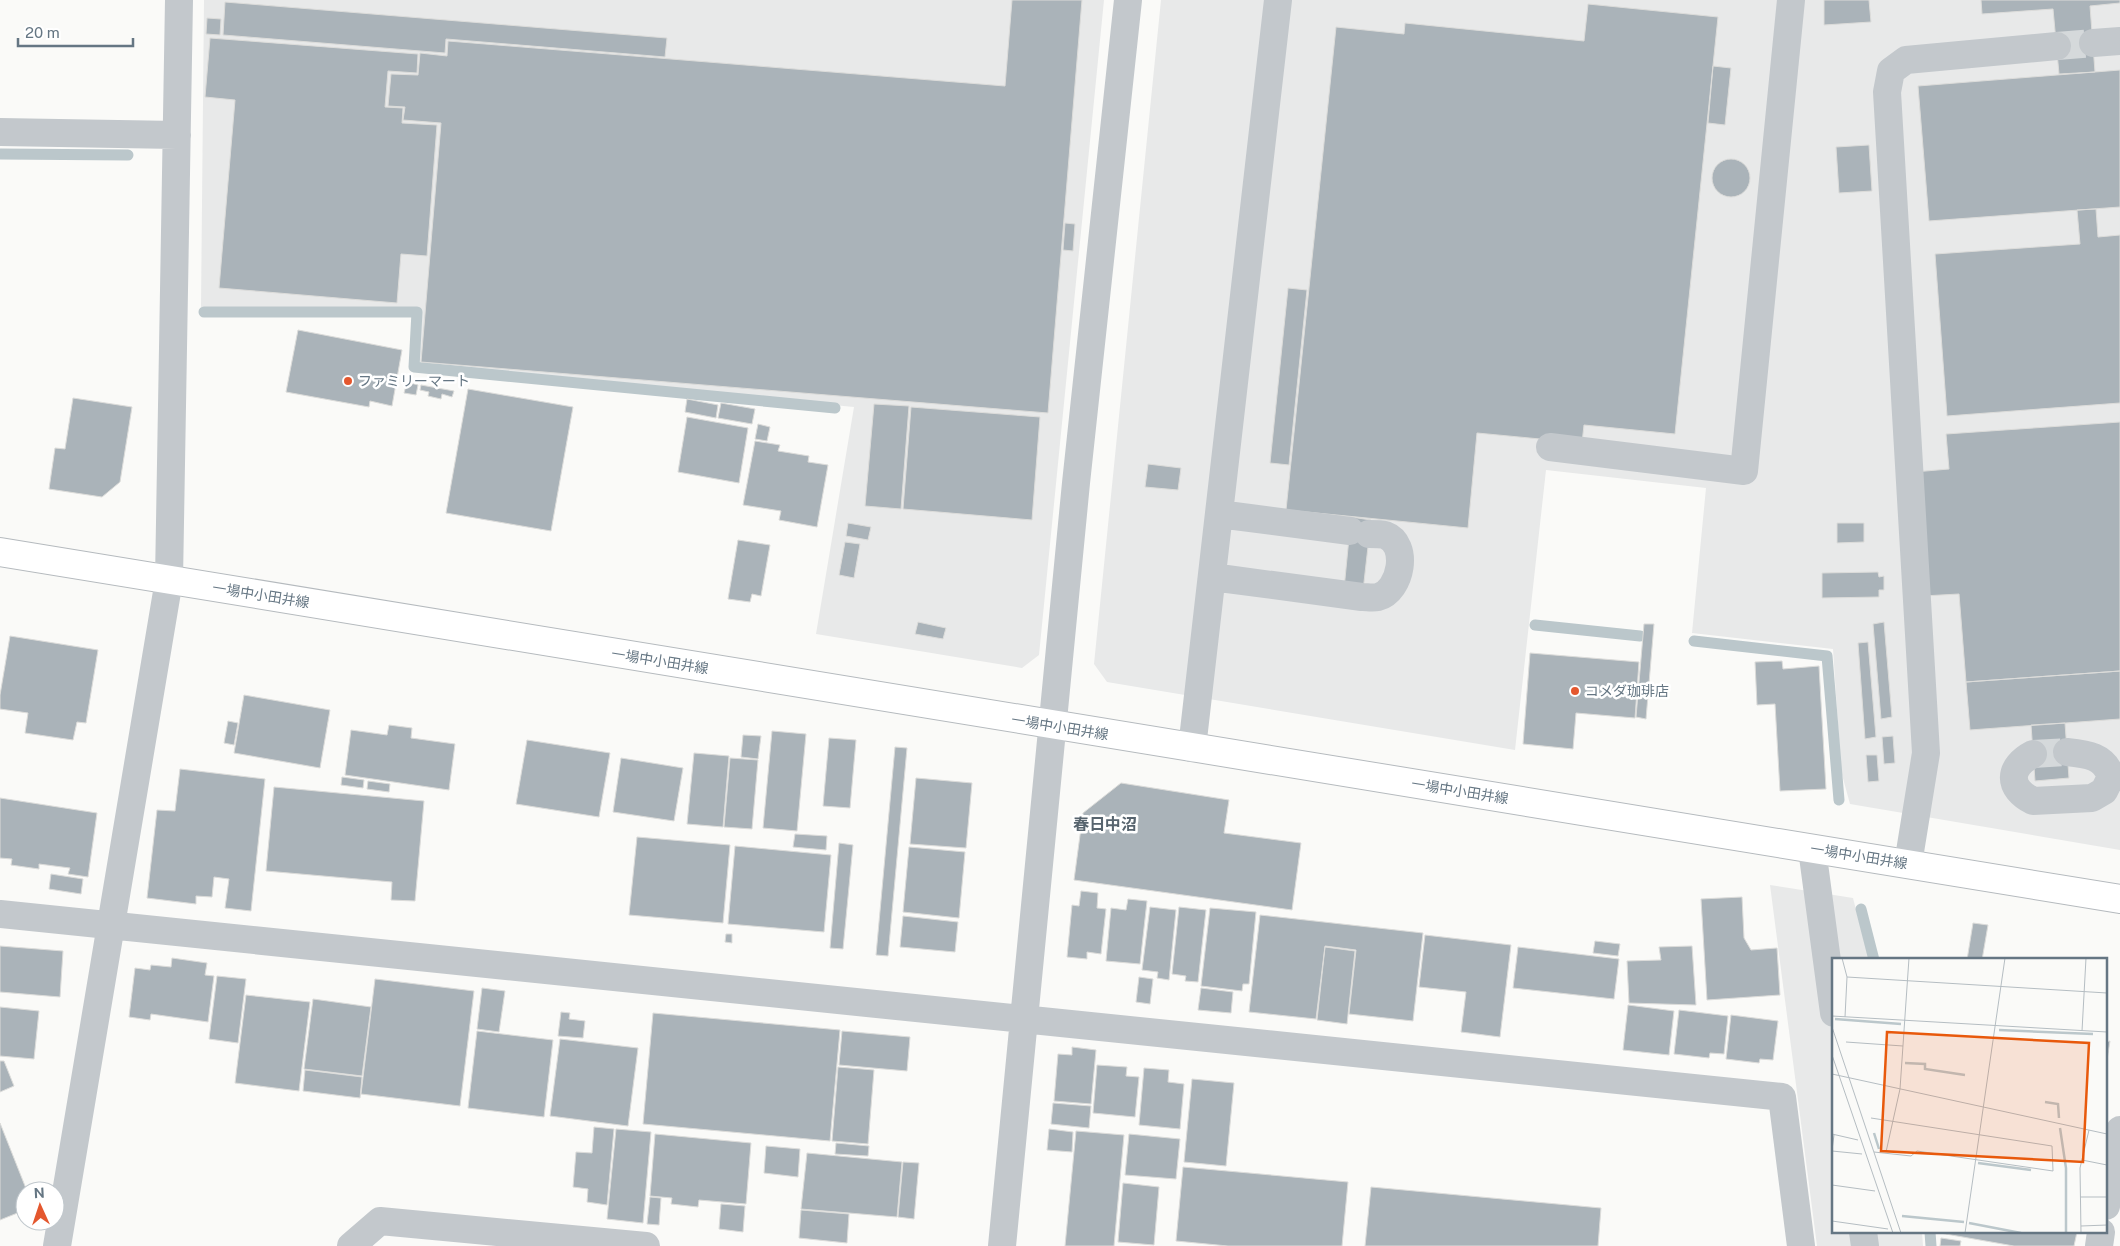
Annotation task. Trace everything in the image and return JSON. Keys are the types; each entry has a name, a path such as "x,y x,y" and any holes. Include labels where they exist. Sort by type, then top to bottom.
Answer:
{"main road":[{"name":"一場中小田井線","path":"0,552 1053,726 2120,899"}],"street":[{"path":"57,1246 169,580 179,0"},
{"path":"1002,1246 1078,473 1128,0"},
{"path":"1192,748 1278,0"},
{"path":"1550,447 1744,471 1791,0"},
{"path":"2092,43 2120,41"},
{"path":"1908,864 1926,753 1887,92 1891,71 1906,60 2056,46"},
{"path":"0,132 177,135"},
{"path":"1212,577 1362,597 1379,596 1391,586 1399,572 1400,558 1396,545 1386,535 1219,514"},
{"path":"2033,754 2021,760 2014,772 2014,784 2018,791 2033,801 2092,798 2104,791 2116,777 2102,761 2087,754 2067,752"},
{"path":"1812,849 1832,998"},
{"path":"0,914 1782,1097 1801,1246"},
{"path":"2108,1195 2120,1130"},
{"path":"351,1246 380,1221 646,1246"}],"shaded area":[{"path":"204,0 1104,0 1039,655 1022,668 816,634 854,407 418,365 420,309 201,307"},
{"path":"1161,0 2120,0 2120,850 1850,804 1841,771 1833,649 1692,633 1706,488 1546,470 1515,750 1107,682 1094,664"},
{"path":"1770,885 1853,898 1868,958 1832,958 1832,1234 1922,1234 1923,1246 1817,1246"}],"building":[{"path":"1012,0 1082,0 1048,413 421,362 441,123 403,120 405,107 388,106 391,74 418,75 420,53 447,56 448,41 1005,86"},
{"path":"1824,0 1869,0 1871,22 1824,25"},
{"path":"1981,0 2120,0 2120,3 2090,6 2095,72 2059,74 2053,9 1982,14"},
{"path":"225,2 667,38 665,57 446,39 445,53 223,35"},
{"path":"1588,4 1718,17 1675,434 1584,425 1582,443 1477,433 1468,528 1286,510 1336,27 1404,34 1405,23 1584,41"},
{"path":"207,18 221,19 220,35 206,34"},
{"path":"210,38 418,54 417,73 388,71 385,107 403,108 402,123 437,125 427,256 401,254 397,303 219,288 235,100 205,97"},
{"path":"1713,66 1731,68 1725,125 1708,123"},
{"path":"2120,70 2120,207 1929,221 1918,86"},
{"path":"1869,145 1872,191 1839,193 1836,147"},
{"path":"1731,159 1744,165 1750,178 1744,191 1731,197 1718,191 1712,178 1718,165"},
{"path":"2096,209 2098,237 2120,235 2120,403 1947,416 1935,254 2080,244 2077,210"},
{"path":"1065,223 1075,224 1073,251 1063,250"},
{"path":"1288,288 1307,290 1289,465 1270,463"},
{"path":"298,330 402,350 392,406 370,401 369,407 286,392"},
{"path":"407,382 418,385 416,395 404,393"},
{"path":"421,385 454,391 452,397 442,394 441,399 428,396 429,392 420,390"},
{"path":"468,389 573,407 551,531 446,513"},
{"path":"73,398 132,407 120,482 102,497 49,489 55,448 65,449"},
{"path":"687,399 718,405 716,418 685,412"},
{"path":"721,403 755,409 752,424 718,418"},
{"path":"874,404 909,406 901,509 865,506"},
{"path":"911,407 1040,417 1032,520 903,509"},
{"path":"687,417 748,428 739,483 678,472"},
{"path":"2120,422 2120,671 1966,682 1959,594 1923,596 1914,472 1949,469 1946,434"},
{"path":"758,424 770,427 767,441 755,439"},
{"path":"755,441 780,445 778,451 809,456 808,462 828,465 817,527 779,520 781,511 743,505"},
{"path":"1148,464 1181,468 1178,490 1145,487"},
{"path":"1351,517 1371,520 1363,591 1344,589"},
{"path":"848,523 871,527 868,540 846,536"},
{"path":"1837,523 1864,523 1864,542 1837,543"},
{"path":"738,540 770,545 761,596 752,594 750,602 728,599"},
{"path":"845,542 860,544 854,578 839,575"},
{"path":"1878,572 1879,577 1884,576 1884,590 1879,590 1879,597 1822,598 1822,573"},
{"path":"918,622 946,628 943,639 915,634"},
{"path":"1884,622 1892,717 1881,719 1873,624"},
{"path":"1644,624 1654,624 1646,719 1636,717"},
{"path":"10,636 98,650 86,723 77,722 73,740 25,733 28,713 0,709 0,695"},
{"path":"1868,642 1876,737 1865,739 1858,643"},
{"path":"1530,653 1639,662 1635,718 1576,713 1573,749 1523,744"},
{"path":"1782,661 1783,669 1819,666 1826,789 1780,791 1775,704 1757,705 1755,662"},
{"path":"2120,671 2120,719 1970,730 1966,682"},
{"path":"244,695 330,710 320,768 234,753"},
{"path":"228,721 238,723 234,745 224,743"},
{"path":"2065,723 2069,778 2035,781 2031,725"},
{"path":"389,725 412,728 411,738 455,744 449,790 345,775 351,730 387,735"},
{"path":"772,731 806,734 797,831 763,828"},
{"path":"743,735 761,736 758,759 741,757"},
{"path":"1893,736 1895,763 1884,764 1882,737"},
{"path":"829,738 856,740 850,808 823,806"},
{"path":"527,740 610,753 599,817 516,804"},
{"path":"895,747 907,748 888,956 876,955"},
{"path":"694,753 729,756 723,827 687,824"},
{"path":"1866,755 1877,755 1879,781 1868,782"},
{"path":"621,758 683,768 674,821 613,812"},
{"path":"730,758 758,760 752,829 724,827"},
{"path":"180,769 265,779 251,911 225,908 229,879 214,877 212,897 196,896 196,904 147,898 157,810 175,811"},
{"path":"342,777 364,780 363,788 341,785"},
{"path":"916,778 972,783 966,848 910,844"},
{"path":"368,781 390,784 389,792 367,789"},
{"path":"1121,783 1229,800 1224,833 1301,843 1292,910 1074,880 1083,813"},
{"path":"274,787 424,801 415,901 391,900 392,882 266,871"},
{"path":"0,798 97,813 88,877 68,874 70,868 39,864 39,869 11,865 12,859 0,858"},
{"path":"795,834 827,836 826,850 793,847"},
{"path":"637,837 730,845 723,923 629,915"},
{"path":"839,843 853,845 843,949 830,948"},
{"path":"735,846 831,855 824,932 728,924"},
{"path":"909,847 965,852 959,918 903,912"},
{"path":"51,874 83,879 81,894 49,889"},
{"path":"1081,891 1098,893 1097,908 1106,909 1101,954 1087,952 1087,959 1067,957 1072,905 1079,906"},
{"path":"1742,897 1744,938 1751,950 1777,948 1780,995 1707,1000 1701,899"},
{"path":"1128,899 1147,901 1140,964 1106,961 1111,908 1126,910"},
{"path":"1150,907 1176,910 1169,980 1157,978 1158,972 1142,970"},
{"path":"1179,907 1206,910 1198,982 1185,981 1186,976 1172,974"},
{"path":"1210,908 1256,912 1249,984 1243,984 1242,991 1201,986"},
{"path":"1260,915 1423,933 1413,1021 1349,1014 1356,950 1325,946 1316,1019 1249,1012"},
{"path":"903,916 958,922 955,952 900,947"},
{"path":"1973,923 1988,925 1982,958 1967,958"},
{"path":"726,934 732,934 732,943 725,942"},
{"path":"1425,935 1511,945 1500,1037 1461,1032 1466,992 1419,987"},
{"path":"1595,941 1620,944 1618,956 1593,953"},
{"path":"0,946 63,951 60,997 0,992"},
{"path":"1692,946 1696,1005 1629,1003 1627,961 1661,960 1659,947"},
{"path":"1325,947 1355,951 1347,1024 1317,1020"},
{"path":"1518,947 1619,959 1614,999 1513,988"},
{"path":"172,958 207,963 205,975 214,976 208,1022 151,1014 150,1020 129,1017 135,968 150,970 151,965 171,967"},
{"path":"217,976 246,979 238,1043 209,1039"},
{"path":"1139,977 1153,979 1150,1004 1136,1002"},
{"path":"375,979 474,991 460,1106 361,1094"},
{"path":"482,988 505,991 499,1032 477,1029"},
{"path":"1201,988 1233,992 1231,1013 1198,1010"},
{"path":"246,995 310,1002 299,1091 235,1083"},
{"path":"313,999 371,1007 362,1076 304,1069"},
{"path":"1628,1005 1674,1011 1669,1055 1623,1050"},
{"path":"0,1007 39,1011 34,1059 0,1056"},
{"path":"1679,1010 1728,1016 1724,1054 1710,1053 1709,1058 1674,1054"},
{"path":"561,1012 570,1013 569,1019 585,1021 583,1038 558,1036"},
{"path":"653,1013 840,1030 830,1141 643,1124"},
{"path":"1731,1015 1778,1021 1773,1060 1760,1059 1759,1063 1726,1059"},
{"path":"477,1031 553,1040 544,1117 468,1108"},
{"path":"842,1031 910,1037 907,1071 839,1065"},
{"path":"560,1039 638,1048 628,1126 550,1116"},
{"path":"1072,1047 1096,1050 1091,1104 1054,1101 1058,1054 1072,1055"},
{"path":"0,1061 4,1061 14,1086 0,1092"},
{"path":"1097,1065 1127,1067 1126,1076 1139,1077 1135,1117 1093,1113"},
{"path":"838,1067 874,1070 868,1144 832,1141"},
{"path":"1144,1068 1169,1070 1168,1082 1184,1084 1180,1129 1139,1125"},
{"path":"305,1070 362,1077 360,1098 303,1091"},
{"path":"1192,1079 1234,1083 1226,1166 1184,1162"},
{"path":"1053,1103 1091,1106 1089,1128 1051,1124"},
{"path":"0,1123 23,1181 15,1181 15,1214 0,1220"},
{"path":"594,1127 614,1129 607,1205 587,1202 588,1189 573,1187 576,1152 592,1153"},
{"path":"616,1129 651,1132 643,1223 607,1219"},
{"path":"1049,1129 1073,1132 1072,1152 1047,1150"},
{"path":"1076,1131 1124,1135 1114,1246 1065,1246"},
{"path":"655,1134 751,1143 746,1204 699,1200 698,1207 671,1204 672,1198 650,1196"},
{"path":"1129,1134 1180,1139 1176,1179 1125,1175"},
{"path":"836,1143 869,1146 868,1156 835,1154"},
{"path":"766,1146 800,1149 798,1177 764,1173"},
{"path":"807,1153 902,1162 897,1217 801,1209"},
{"path":"903,1162 919,1163 914,1219 898,1217"},
{"path":"1183,1167 1348,1182 1342,1246 1228,1246 1176,1241"},
{"path":"1123,1183 1159,1187 1154,1245 1118,1242"},
{"path":"1371,1187 1601,1208 1598,1246 1365,1246"},
{"path":"650,1197 661,1198 659,1225 647,1224"},
{"path":"721,1204 745,1206 743,1232 719,1229"},
{"path":"801,1210 849,1214 847,1243 799,1238"},
{"path":"1946,1234 2077,1234 2074,1246 2014,1246"},
{"path":"1941,1238 1961,1241 1960,1246 1940,1246"}],"waterway":[{"path":"0,154 128,155"},
{"path":"204,312 417,312 414,367 835,408"},
{"path":"1535,625 1640,636"},
{"path":"1694,641 1827,656 1839,800"},
{"path":"1861,909 1873,958"},
{"path":"1930,1234 1931,1246"}],"tunnel":[{"path":"2057,46 2093,43"},
{"path":"2033,754 2067,752"}],"place":[{"name":"ファミリーマート","path":"348,381"},
{"name":"コメダ珈琲店","path":"1575,691"}],"district":[{"name":"春日中沼","path":"1105,824"}]}
